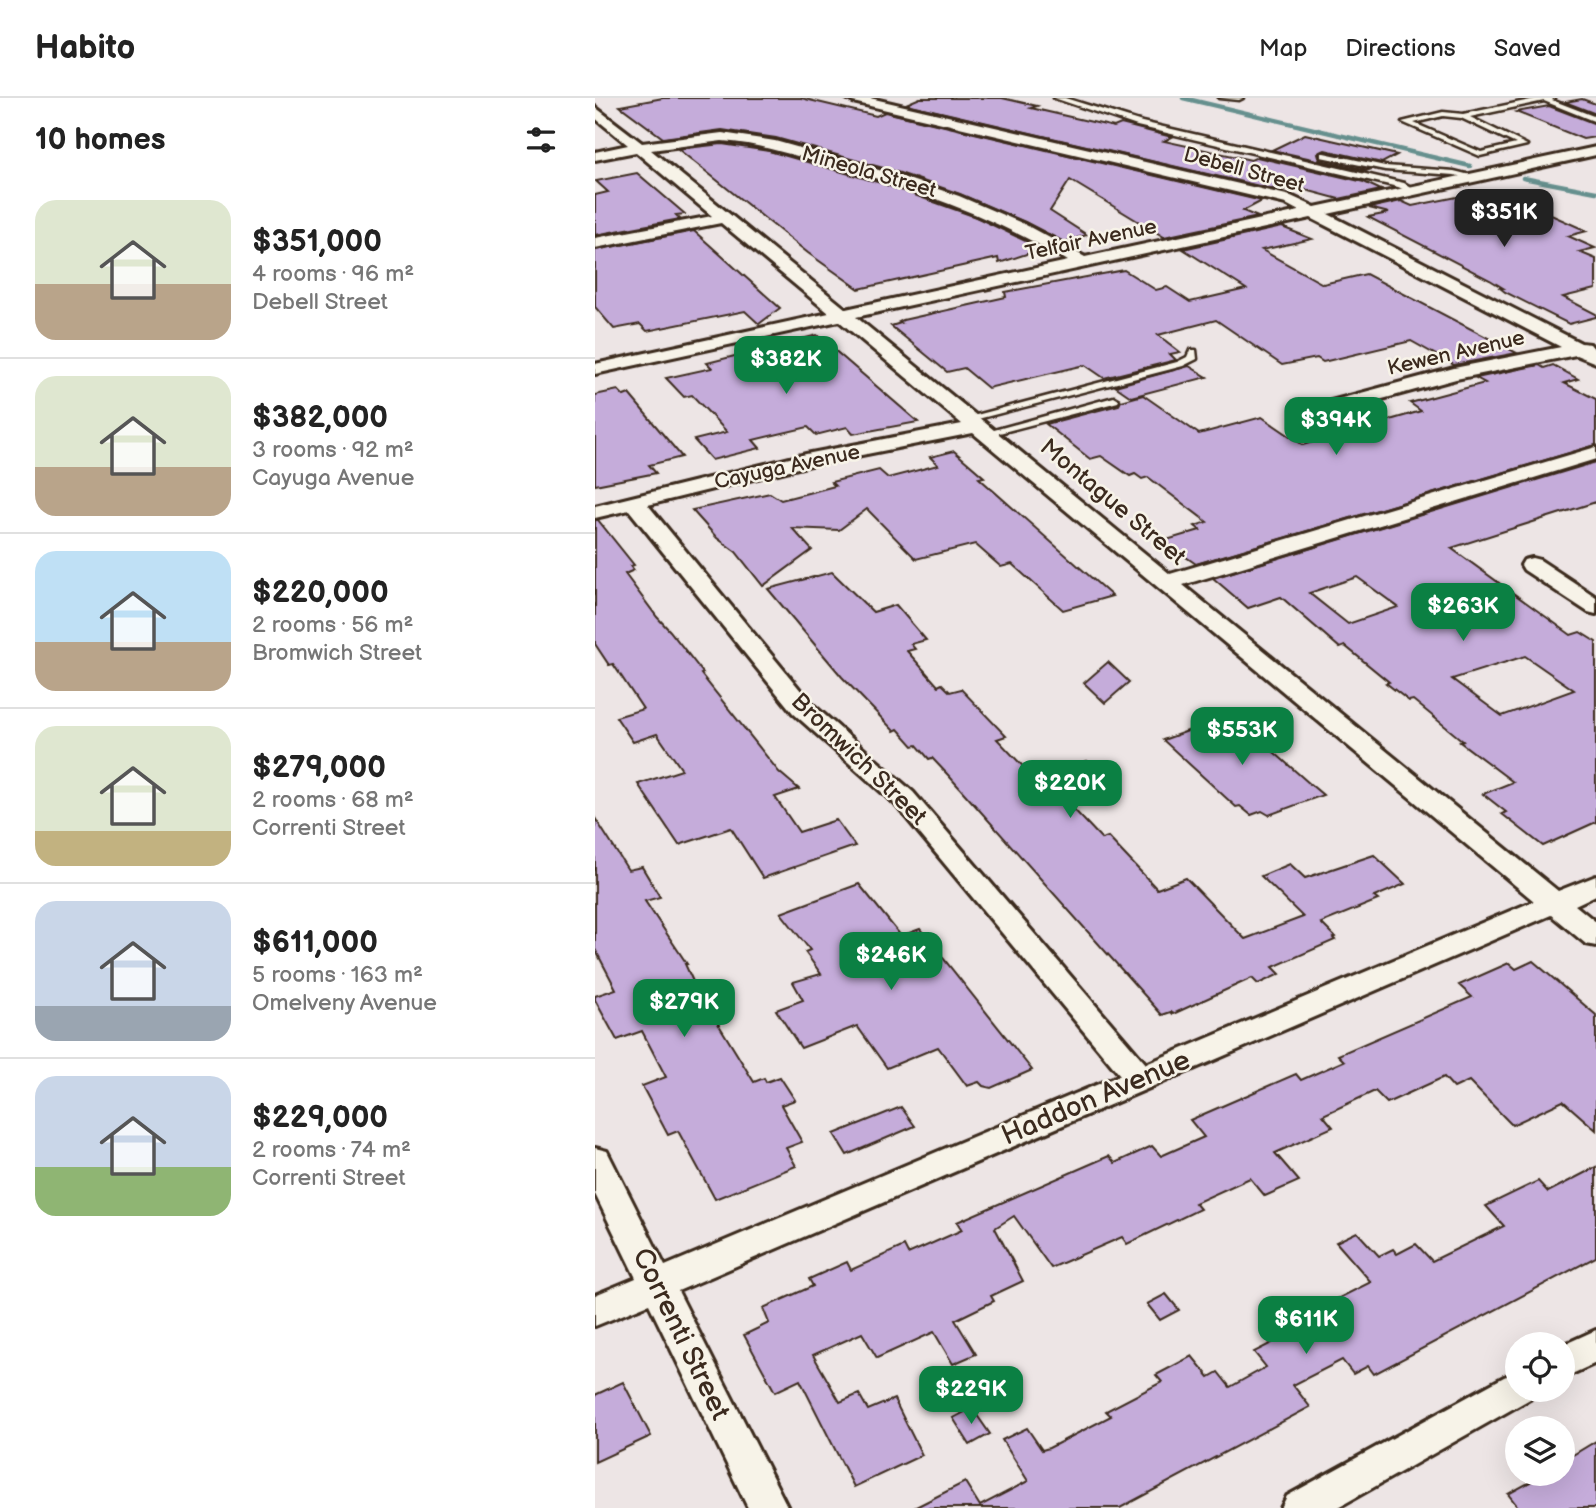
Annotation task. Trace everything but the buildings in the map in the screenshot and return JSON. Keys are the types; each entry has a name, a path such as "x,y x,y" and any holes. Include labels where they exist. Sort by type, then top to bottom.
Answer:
{"street":[{"name":"Debell Street","path":"853,98 1279,197 1315,212 1587,347 1596,358"},
{"name":"Montague Street","path":"595,111 1596,937"},
{"name":"Mineola Street","path":"595,156 709,137 748,139 894,177 953,197 1016,223 1083,263"},
{"name":"Telfair Avenue","path":"595,369 1596,151"},
{"path":"595,243 724,218"},
{"name":"Kewen Avenue","path":"1328,408 1454,374 1587,347"},
{"name":"Cayuga Avenue","path":"595,512 806,460 980,426"},
{"path":"1168,582 1596,453"},
{"name":"Bromwich Street","path":"634,502 802,708 904,798 1141,1079"},
{"path":"1532,565 1596,607"},
{"name":"Haddon Avenue","path":"595,1311 1596,885"},
{"name":"Correnti Street","path":"595,1160 768,1508"},
{"path":"1575,1356 1596,1345"},
{"path":"1301,1508 1505,1395"}],"lane":[{"path":"1058,98 1140,124 1401,185 1413,191"},
{"path":"1223,98 1239,98"},
{"path":"1463,116 1523,145 1480,154 1406,122 1443,114 1463,116 1547,99 1596,120"},
{"path":"1324,155 1385,168 1474,177"},
{"path":"980,426 1180,364 1192,359 1193,352"},
{"path":"980,426 1114,400"}],"waterway":[{"path":"1183,98 1470,166"},
{"path":"1523,178 1596,192"}]}
